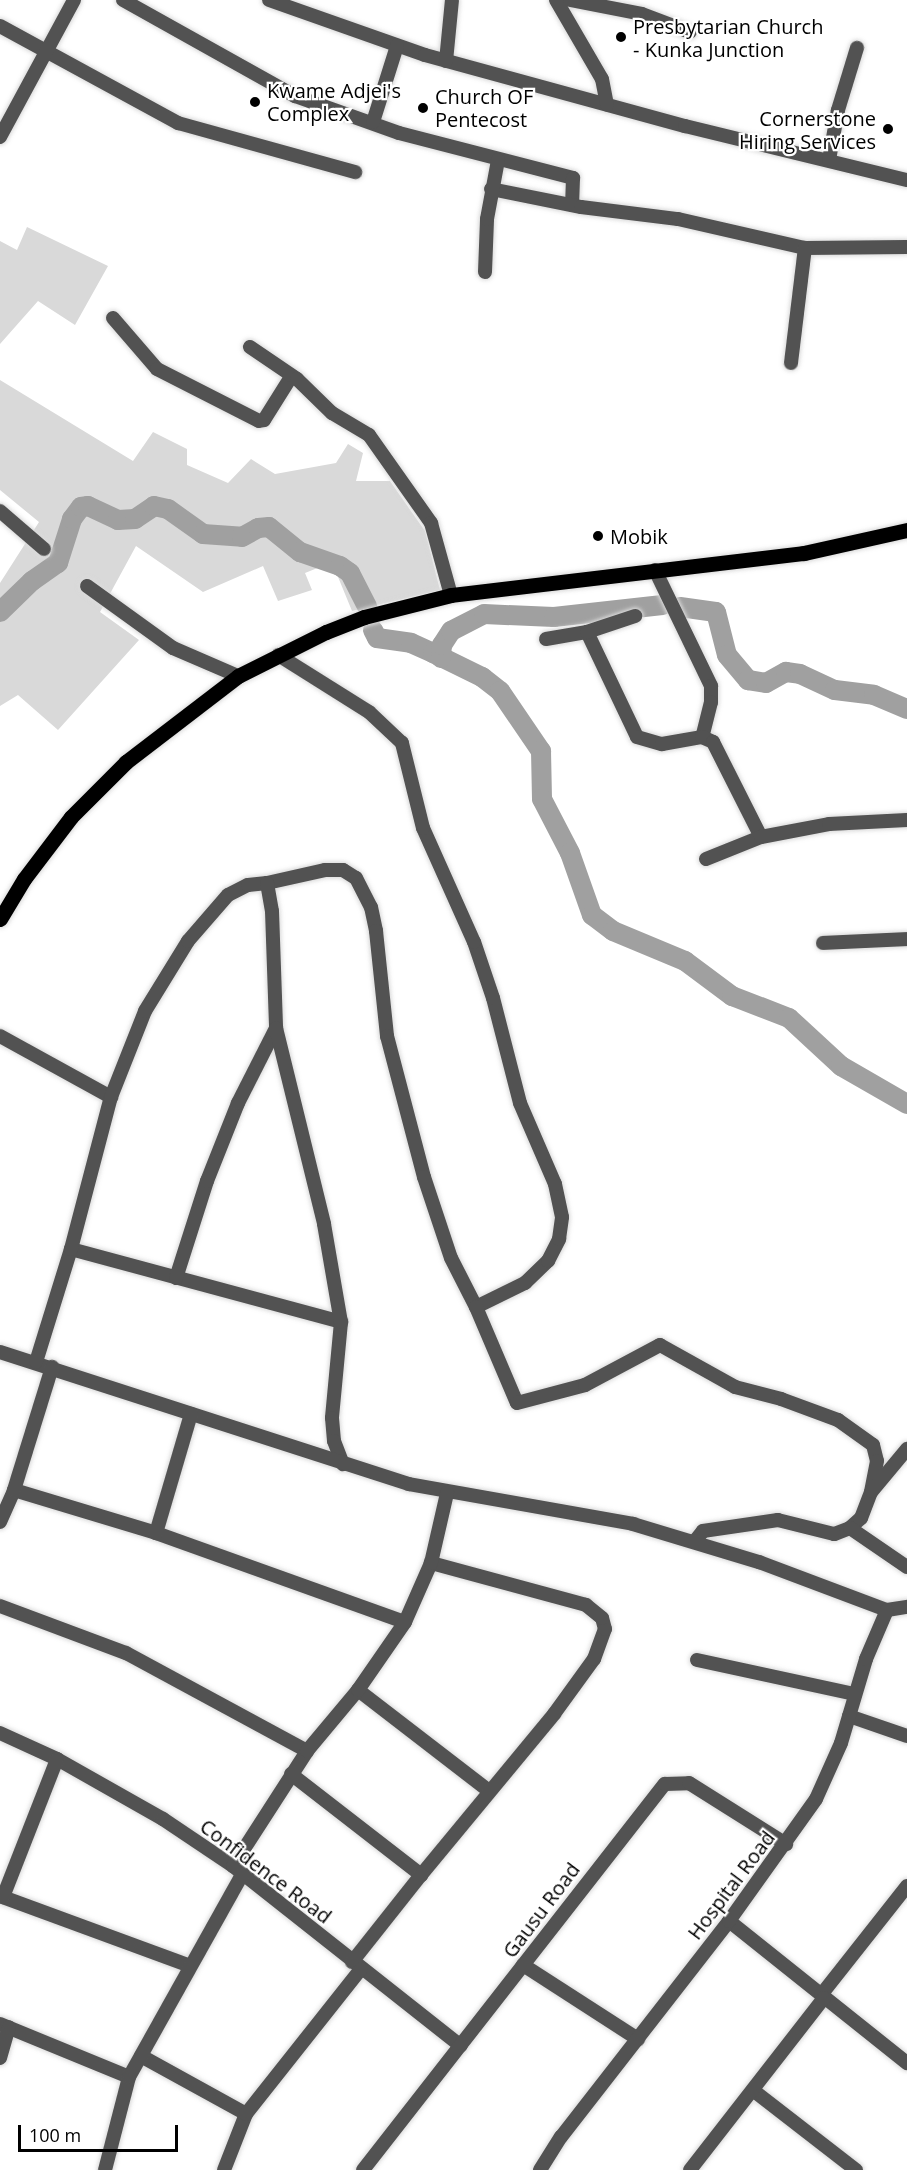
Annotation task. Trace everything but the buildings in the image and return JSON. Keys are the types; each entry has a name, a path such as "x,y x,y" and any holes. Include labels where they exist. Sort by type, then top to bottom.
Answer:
{"main road":[{"path":"0,919 42,854 98,788 154,738 238,676 278,655 364,617 451,595 804,553 907,530"}],"street":[{"path":"0,137 74,0"},
{"path":"123,0 279,90 399,133 573,178 572,205"},
{"path":"269,0 446,61 607,105 907,180"},
{"path":"446,61 452,0"},
{"path":"556,0 602,79 607,105"},
{"path":"570,0 642,14 690,32"},
{"path":"0,26 178,123 354,172"},
{"path":"373,122 397,46"},
{"path":"829,160 838,110 857,48"},
{"path":"485,272 491,189 498,160"},
{"path":"491,189 572,205 684,220 805,248 907,247"},
{"path":"791,363 805,248"},
{"path":"113,318 157,369 259,421 264,420 291,377"},
{"path":"250,347 291,377 326,408 369,435 431,523 451,595"},
{"path":"0,511 44,549"},
{"path":"655,570 711,686 711,702 702,737"},
{"path":"87,586 173,648 238,676"},
{"path":"546,639 587,632 635,616"},
{"path":"587,632 637,737 662,744 702,737 713,742 723,757 761,837"},
{"path":"278,655 369,712 402,742 423,828 474,942 493,998 520,1103 555,1184 562,1217 559,1239 548,1261 525,1283 476,1307"},
{"path":"706,859 761,837 829,824 907,820"},
{"path":"36,1362 71,1249 111,1097 145,1011 182,950 228,895 240,887 343,870 356,878 363,889 376,932 387,1036 424,1177 451,1258 476,1307 517,1403 585,1385 660,1345 727,1384 823,1414 864,1436 873,1445 876,1461 871,1492 861,1518 850,1528 834,1534 778,1520 703,1531 694,1542"},
{"path":"267,883 272,911 276,1029 324,1224 341,1322 332,1418 334,1441 343,1464"},
{"path":"823,943 907,939"},
{"path":"176,1278 207,1181 238,1102 276,1029"},
{"path":"0,1036 111,1097"},
{"path":"71,1249 341,1322"},
{"path":"0,1352 52,1367 343,1464 447,1493 633,1524 835,1588 887,1610 907,1608"},
{"path":"0,1522 15,1490 52,1367"},
{"path":"156,1533 191,1414"},
{"path":"871,1492 907,1449"},
{"path":"15,1490 156,1533 405,1622"},
{"path":"105,2170 129,2077 190,1966 237,1870 291,1774 307,1751 358,1690 405,1622 431,1563 447,1493"},
{"path":"850,1528 907,1567"},
{"path":"224,2170 246,2114 421,1875 488,1790 578,1684 594,1659 604,1629 594,1610 576,1600 431,1563"},
{"path":"0,1606 126,1653 307,1751"},
{"name":"Hospital Road","path":"540,2170 729,1922 816,1799 887,1610"},
{"path":"697,1660 854,1694"},
{"path":"358,1690 488,1790"},
{"path":"849,1716 907,1736"},
{"name":"Confidence Road","path":"0,1732 57,1759 163,1820 237,1870 461,2046"},
{"path":"57,1759 2,1896 190,1966"},
{"path":"291,1774 421,1875"},
{"name":"Gausu Road","path":"363,2170 665,1784 690,1783 786,1844"},
{"path":"690,2170 754,2091 907,1886"},
{"path":"729,1922 907,2063"},
{"path":"523,1965 638,2039"},
{"path":"0,2058 4,2026 129,2077"},
{"path":"141,2056 246,2114"},
{"path":"754,2091 856,2170"}],"shaded area":[{"path":"27,227 108,266 75,325 38,301 0,344 0,241 17,250"},
{"path":"0,380 133,461 153,432 187,449 187,465 228,483 251,459 275,474 336,463 348,444 363,453 356,481 390,481 425,531 440,590 352,611 336,572 320,567 305,573 312,590 278,601 263,566 203,592 136,546 100,612 139,640 58,730 18,695 0,706 0,583 39,522 0,490"}],"waterway":[{"path":"0,612 32,581 58,563 72,519 81,507 88,506 118,520 135,519 154,506 168,509 203,534 242,537 258,528 269,527 300,552 340,566 350,573 367,607"},
{"path":"441,658 442,645 451,631 484,614 554,617 662,605"},
{"path":"680,607 716,612 727,655 748,680 766,683 786,672 800,674 835,690 874,695 907,709"},
{"path":"373,630 377,638 411,643 482,677 500,691 541,751 542,799 570,853 592,915 613,931 685,961 732,996 789,1018 841,1066 907,1104"}],"place":[{"name":"Presbytarian Church - Kunka Junction","path":"621,37"},
{"name":"Kwame Adjei's Complex","path":"255,102"},
{"name":"Church OF Pentecost","path":"423,108"},
{"name":"Cornerstone Hiring Services","path":"888,129"},
{"name":"Mobik","path":"598,536"}]}
